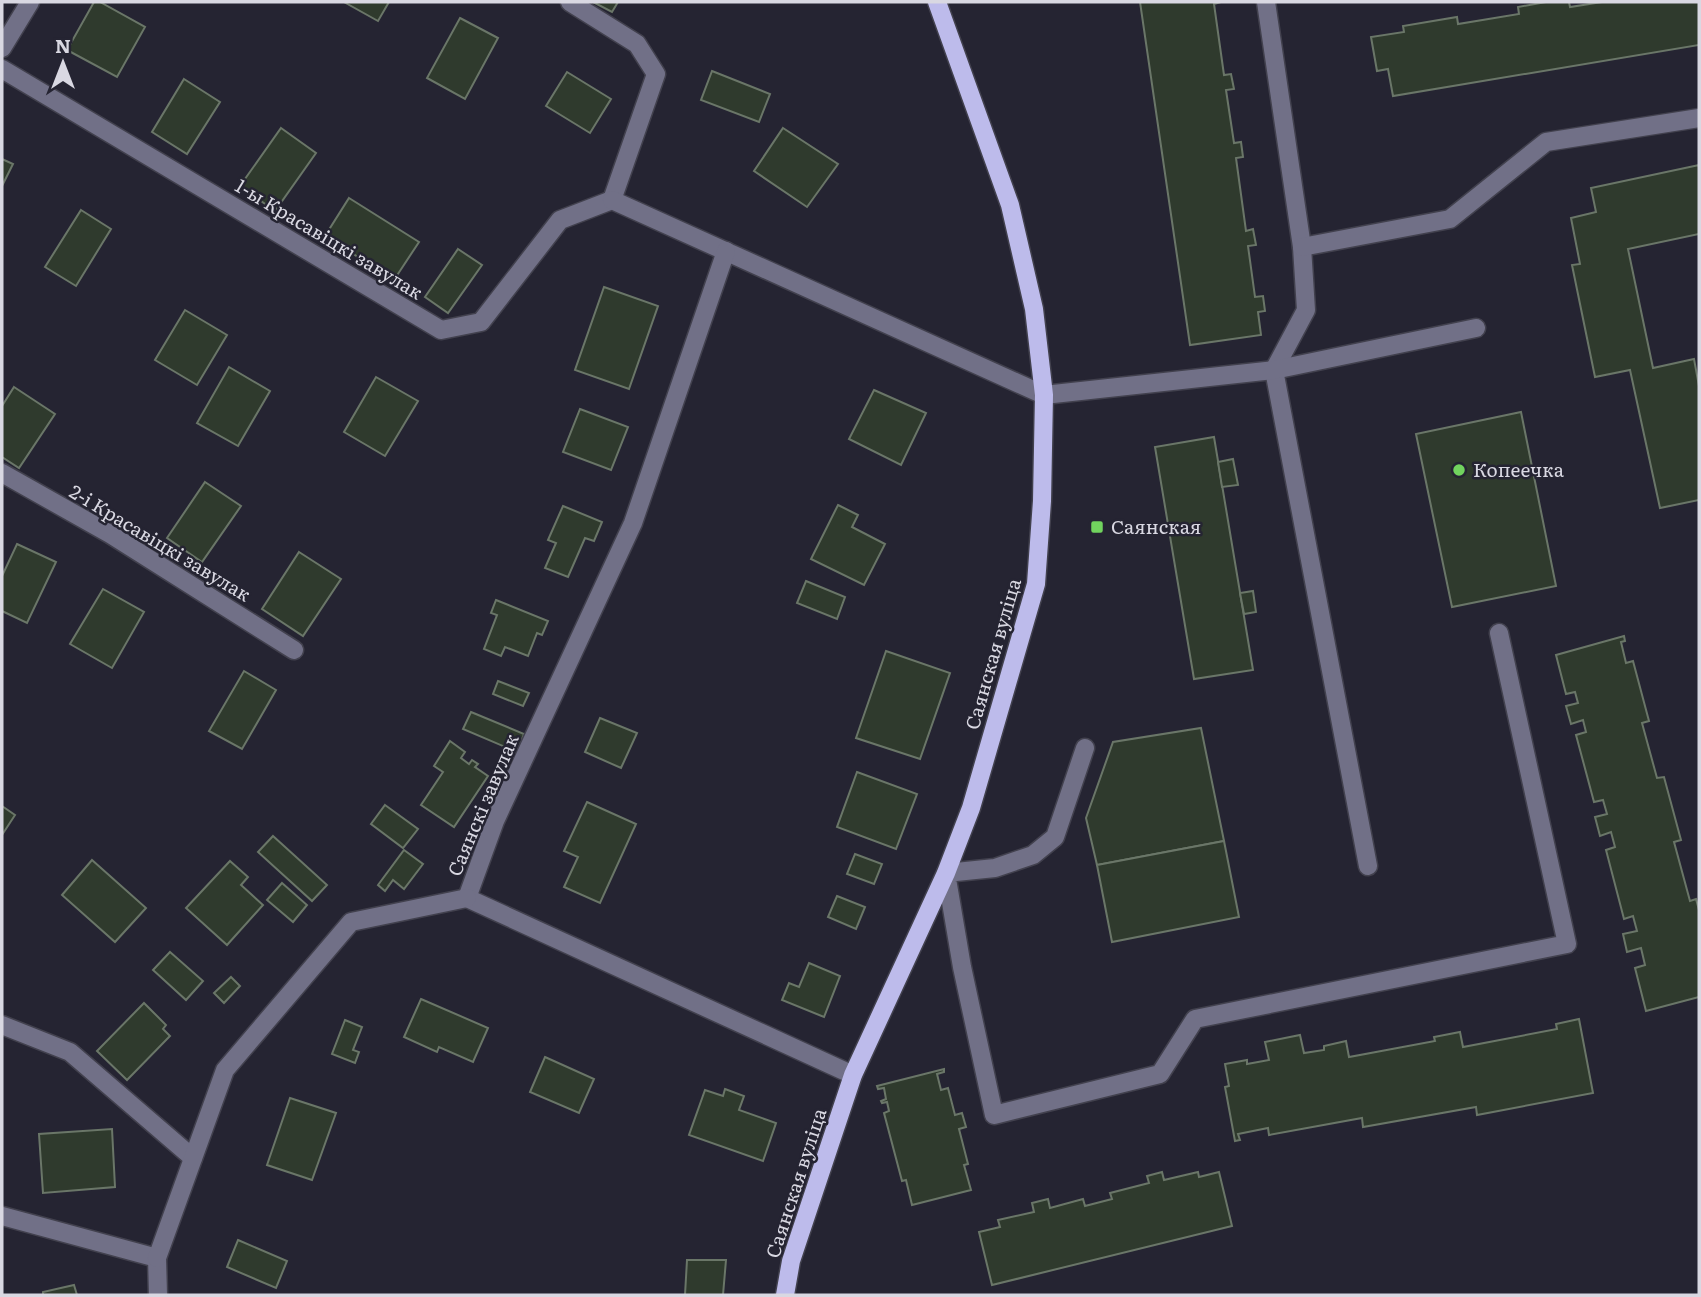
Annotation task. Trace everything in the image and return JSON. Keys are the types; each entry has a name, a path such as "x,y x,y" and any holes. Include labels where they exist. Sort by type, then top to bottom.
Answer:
{"main road":[{"name":"Саянская вуліца","path":"785,1295 791,1261 853,1075 946,873 971,808 1037,583 1044,395 1034,309 1010,205 937,2"}],"street":[{"path":"2,48 30,2"},
{"path":"570,2 636,44 656,74 612,200 1044,395 1274,370 1476,328"},
{"path":"1266,2 1302,247 1306,310 1274,370 1368,866"},
{"name":"1-ы Красавіцкі завулак","path":"2,69 440,330 481,323 560,220 612,200"},
{"path":"1302,247 1450,219 1546,142 1699,118"},
{"name":"Саянскі завулак","path":"157,1258 225,1070 351,922 467,898 495,821 633,523 726,251"},
{"name":"2-і Красавіцкі завулак","path":"2,473 110,534 294,650"},
{"path":"1086,748 1055,837 1032,855 995,867 946,873 962,967 994,1115 1160,1074 1195,1019 1567,944 1499,633"},
{"path":"467,898 853,1075"},
{"path":"2,1025 70,1052 193,1158"},
{"path":"2,1216 157,1258 158,1295"}],"building":[{"path":"94,2 100,2 145,27 117,77 67,50"},
{"path":"344,2 389,2 378,21"},
{"path":"593,2 618,2 612,12"},
{"path":"1140,2 1221,2 1214,4 1224,75 1231,74 1234,89 1226,90 1234,143 1241,142 1243,157 1236,158 1246,231 1253,229 1256,245 1248,246 1255,297 1263,296 1265,311 1258,312 1261,335 1190,345"},
{"path":"1546,2 1569,2 1570,7 1602,2 1699,2 1699,45 1393,96 1388,69 1377,71 1371,37 1404,32 1403,26 1457,17 1458,24 1519,14 1518,7"},
{"path":"460,18 498,38 465,99 427,78"},
{"path":"712,71 770,94 759,122 701,100"},
{"path":"567,72 611,99 590,133 546,106"},
{"path":"184,79 220,102 187,154 152,132"},
{"path":"281,128 316,153 275,211 240,186"},
{"path":"783,128 838,164 807,207 754,171"},
{"path":"2,159 13,164 2,186"},
{"path":"1699,165 1699,234 1628,249 1653,368 1694,359 1699,386 1699,500 1660,508 1630,370 1595,377 1572,265 1580,264 1571,218 1596,212 1591,188"},
{"path":"349,198 419,242 394,280 325,236"},
{"path":"81,210 111,229 76,286 45,267"},
{"path":"458,249 482,265 448,313 425,297"},
{"path":"604,287 658,306 629,389 575,370"},
{"path":"185,310 227,335 197,385 155,360"},
{"path":"229,367 270,391 238,446 197,423"},
{"path":"376,377 418,401 385,456 344,432"},
{"path":"14,387 55,414 19,468 2,457 2,406"},
{"path":"874,390 926,413 901,465 849,439"},
{"path":"580,409 628,427 611,470 563,452"},
{"path":"1521,412 1556,586 1452,607 1416,434"},
{"path":"1214,437 1253,670 1194,679 1155,447"},
{"path":"1233,459 1238,485 1222,487 1218,462"},
{"path":"205,482 241,506 202,562 167,538"},
{"path":"838,505 858,515 852,527 885,544 864,585 811,559"},
{"path":"563,506 602,522 594,541 585,538 568,577 545,568 556,543 548,540"},
{"path":"17,544 56,562 27,623 2,611 2,576"},
{"path":"299,552 341,579 303,636 262,609"},
{"path":"806,581 845,597 837,619 797,603"},
{"path":"103,589 144,612 112,668 70,644"},
{"path":"1253,591 1256,612 1244,614 1240,593"},
{"path":"496,600 548,621 542,635 537,633 528,656 505,647 501,656 484,649 497,615 491,613"},
{"path":"1624,636 1625,641 1621,642 1626,663 1633,661 1649,721 1642,723 1657,778 1664,777 1681,840 1674,842 1690,901 1696,899 1699,910 1699,997 1646,1011 1635,968 1645,965 1641,948 1627,952 1623,934 1637,931 1633,916 1624,919 1606,850 1615,847 1611,832 1600,836 1595,817 1607,814 1603,800 1594,802 1576,735 1586,732 1583,720 1571,724 1566,706 1578,703 1575,692 1566,694 1556,655"},
{"path":"886,651 950,673 920,759 856,738"},
{"path":"244,671 276,690 242,749 209,731"},
{"path":"498,681 529,693 523,706 493,694"},
{"path":"471,712 524,734 517,752 463,729"},
{"path":"600,718 637,733 621,768 585,752"},
{"path":"1201,728 1224,841 1097,865 1086,818 1113,742"},
{"path":"450,741 465,752 461,758 469,764 472,760 478,764 475,767 488,776 454,827 421,805 443,772 434,766"},
{"path":"857,772 917,794 896,849 837,827"},
{"path":"587,802 636,824 600,903 564,887 578,857 564,851"},
{"path":"385,805 418,829 403,848 371,824"},
{"path":"2,806 15,815 2,835"},
{"path":"273,836 327,885 312,901 258,852"},
{"path":"1224,841 1239,917 1112,942 1097,865"},
{"path":"404,850 423,864 404,889 393,880 385,891 378,885"},
{"path":"855,854 882,864 874,884 847,874"},
{"path":"92,860 146,908 115,942 62,895"},
{"path":"230,861 248,877 241,885 263,905 227,945 186,908"},
{"path":"282,883 307,905 293,922 267,900"},
{"path":"837,896 865,907 856,929 828,917"},
{"path":"170,952 203,981 186,1000 153,970"},
{"path":"809,963 840,976 824,1017 782,1000 789,983 799,987"},
{"path":"231,977 240,986 224,1003 214,993"},
{"path":"421,999 488,1028 473,1062 439,1047 437,1052 404,1037"},
{"path":"144,1003 166,1025 163,1029 170,1036 127,1080 97,1051"},
{"path":"1579,1019 1593,1093 1477,1115 1476,1107 1363,1127 1362,1118 1269,1135 1268,1128 1238,1134 1240,1140 1235,1141 1225,1087 1229,1086 1225,1064 1269,1060 1265,1042 1300,1035 1304,1053 1324,1050 1324,1046 1346,1041 1349,1057 1435,1041 1434,1037 1460,1032 1463,1047 1557,1029 1556,1024"},
{"path":"345,1020 362,1027 353,1050 359,1052 355,1063 332,1054"},
{"path":"545,1057 594,1079 579,1113 530,1092"},
{"path":"944,1069 944,1072 937,1074 941,1090 948,1088 955,1115 962,1113 966,1127 959,1129 971,1190 912,1205 906,1180 902,1181 884,1113 889,1111 887,1102 881,1101 886,1099 884,1088 878,1089 877,1086"},
{"path":"725,1089 744,1096 739,1110 776,1123 763,1161 689,1135 705,1090 723,1096"},
{"path":"290,1098 336,1113 312,1180 267,1165"},
{"path":"112,1129 115,1187 43,1193 39,1134"},
{"path":"1162,1172 1164,1180 1198,1172 1199,1177 1219,1172 1232,1226 992,1285 979,1232 1000,1227 998,1220 1034,1212 1032,1203 1048,1199 1050,1208 1083,1199 1085,1206 1112,1199 1110,1193 1149,1183 1147,1176"},
{"path":"238,1240 287,1261 276,1288 227,1267"},
{"path":"687,1260 726,1260 723,1295 685,1295"},
{"path":"74,1285 77,1295 43,1295 43,1292"}],"place":[{"name":"Копеечка","path":"1459,470"},
{"name":"Саянская","path":"1097,527"}]}
